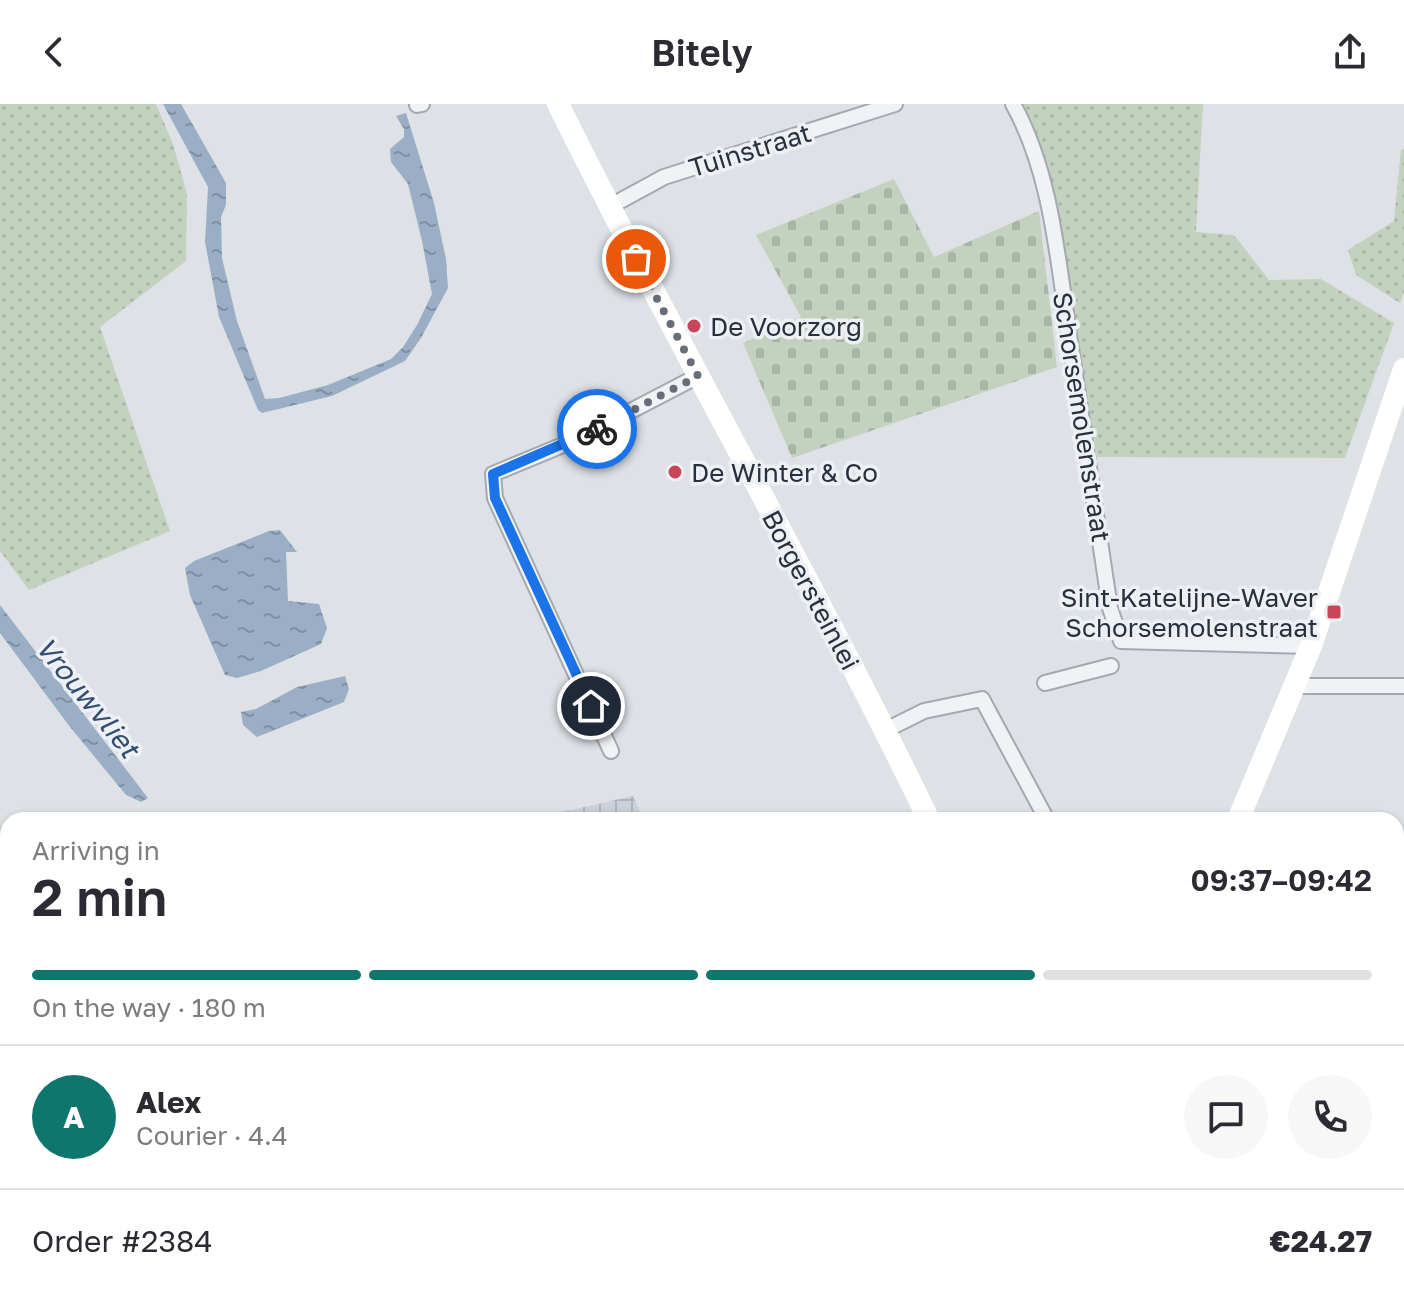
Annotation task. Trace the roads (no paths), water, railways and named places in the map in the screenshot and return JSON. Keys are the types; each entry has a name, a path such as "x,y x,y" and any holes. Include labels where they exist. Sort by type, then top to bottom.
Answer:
{"street":[{"name":"Borgersteinlei","path":"558,104 609,207 886,730 925,812"},
{"name":"Tuinstraat","path":"609,207 664,177 895,104"},
{"name":"Schorsemolenstraat","path":"1013,104 1032,144 1046,199 1060,271 1110,608 1121,641 1311,646"},
{"path":"1241,812 1311,646 1404,369"},
{"path":"611,751 495,498 493,474 575,440 698,376"},
{"path":"1045,683 1111,666"},
{"path":"1294,686 1404,686"},
{"path":"886,730 924,711 982,699 1043,812"}],"water":[{"path":"163,104 181,104 226,183 226,205 221,217 222,258 237,321 265,399 328,385 391,359 417,325 432,294 408,184 391,162 390,149 404,137 404,129 396,116 406,113 434,203 446,259 448,288 405,361 332,396 262,413 258,410 219,317 205,242 208,187"},
{"path":"280,530 297,552 286,552 288,601 319,604 327,628 321,644 261,671 237,678 225,675 190,595 185,568 194,561 269,531"},
{"name":"Vrouwvliet","path":"0,605 148,798 141,802 126,795 70,727 0,633"},
{"path":"345,676 349,689 344,702 257,737 243,725 241,712 256,709 297,687"}],"place":[{"name":"De Voorzorg","path":"694,326"},
{"name":"De Winter & Co","path":"675,472"},
{"name":"Sint-Katelijne-Waver Schorsemolenstraat","path":"1334,612"}]}
